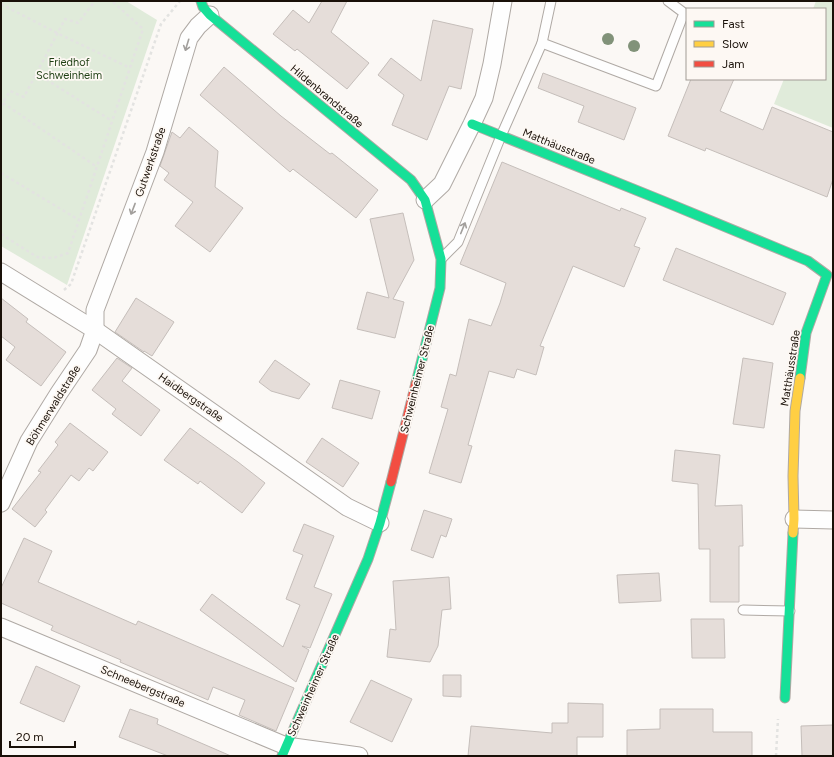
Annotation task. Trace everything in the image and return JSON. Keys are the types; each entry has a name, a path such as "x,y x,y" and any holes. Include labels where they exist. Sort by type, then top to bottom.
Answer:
{"street":[{"path":"425,200 442,184 484,98 492,64 503,1"},
{"name":"Hildenbrandstraße","path":"206,8 411,180 425,200"},
{"name":"Gutwerkstraße","path":"95,330 95,310 155,152 189,38 198,26 206,8"},
{"name":"Matthäusstraße","path":"472,124 808,261 827,275 806,333 795,412 793,476 794,519 784,698"},
{"name":"Schweinheimer Straße","path":"284,751 368,559 380,523 440,288 441,259 425,200"},
{"name":"Haidbergstraße","path":"1,272 95,330 347,507 380,523"},
{"name":"Böhmerwaldstraße","path":"1,503 29,441 88,350 95,330"},
{"path":"794,519 833,520"},
{"name":"Schneebergstraße","path":"1,627 284,751 359,756"}],"lane":[{"path":"441,259 458,242 501,136 542,43 551,1"},
{"path":"542,43 656,86 684,13 668,1"},
{"path":"743,610 790,611"}],"path":[{"path":"95,1 78,23 65,20 24,97 10,91 2,104 97,167"},
{"path":"1,234 37,257 53,258 68,253 143,29 112,1"},
{"path":"50,302 71,284 161,24 180,1"},
{"path":"1,4 130,68"},
{"path":"36,73 112,121"},
{"path":"1,173 79,220"},
{"path":"776,756 778,706 784,698"}],"green space":[{"name":"Friedhof Schweinheim","path":"1,1 126,1 157,20 67,285 1,246"},
{"path":"816,1 833,1 833,128 774,104 784,80 826,80 826,8 813,8"}],"building":[{"path":"322,1 347,1 331,32 369,63 347,89 297,49 295,51 273,34 293,10 309,23"},
{"path":"433,20 473,29 461,89 449,86 427,140 392,125 404,95 378,75 391,58 421,81"},
{"path":"224,67 281,116 330,154 332,153 378,190 356,218 293,169 290,172 200,95"},
{"path":"543,73 636,108 624,140 578,122 584,106 538,88"},
{"path":"691,80 734,80 720,111 763,130 772,107 833,132 833,179 827,197 706,148 705,151 668,136"},
{"path":"189,127 218,151 215,187 243,208 210,252 175,226 193,202 164,180 169,173 160,166 172,132 180,138"},
{"path":"502,162 620,211 621,208 646,218 634,246 640,248 624,287 573,266 540,346 544,347 536,375 517,369 514,378 489,371 468,445 472,446 461,483 429,473 448,409 441,407 450,374 456,376 469,319 491,326 506,283 460,264"},
{"path":"403,213 414,260 393,299 404,302 395,338 357,329 367,292 389,298 370,219"},
{"path":"676,248 786,293 773,325 663,280"},
{"path":"1,298 28,319 26,322 66,352 41,386 6,360 15,347 1,336"},
{"path":"136,298 174,322 152,356 115,332"},
{"path":"117,358 132,368 122,381 160,410 141,436 112,414 116,409 92,390"},
{"path":"743,358 773,363 764,428 733,424"},
{"path":"275,360 310,384 299,399 271,391 259,382"},
{"path":"340,380 380,391 372,419 332,408"},
{"path":"70,423 108,452 93,471 89,468 79,481 71,475 45,510 47,512 35,527 12,509 41,472 38,471 58,445 55,442"},
{"path":"190,428 265,483 242,513 200,481 198,484 164,460"},
{"path":"322,438 359,463 343,487 306,462"},
{"path":"675,450 720,455 715,506 742,505 743,546 739,546 739,602 710,602 710,549 699,549 698,484 672,481"},
{"path":"424,510 452,519 446,537 441,535 433,558 411,550"},
{"path":"304,524 334,536 314,587 332,594 310,648 302,646 309,650 296,682 200,610 212,594 283,647 300,605 286,599 303,555 293,551"},
{"path":"24,538 52,551 38,582 136,625 138,621 294,688 276,731 239,715 245,700 213,687 208,700 51,630 53,626 1,603 1,588"},
{"path":"659,573 661,601 619,603 617,575"},
{"path":"449,577 451,609 442,610 438,646 430,662 387,657 390,629 396,630 393,581"},
{"path":"691,619 724,619 725,658 692,658"},
{"path":"36,666 80,686 64,722 20,703"},
{"path":"443,675 461,675 461,697 443,696"},
{"path":"371,680 412,699 392,742 350,722"},
{"path":"568,703 603,704 603,737 577,737 577,756 468,756 471,726 552,733 552,723 568,723"},
{"path":"130,709 158,719 157,724 231,756 168,756 119,737"},
{"path":"660,709 713,709 713,732 752,732 752,756 627,756 627,730 660,729"},
{"path":"833,725 833,756 802,756 801,726"}],"traffic: fast":[{"path":"201,1 203,7 210,15 411,180 425,200 441,259 440,288 416,383"},
{"path":"472,124 808,261 827,275 806,333 800,378"},
{"path":"282,756 368,559 391,482"},
{"path":"785,698 793,533"}],"traffic: slow":[{"path":"793,533 795,411 800,378"}],"traffic: jam":[{"path":"391,482 416,383"}]}
